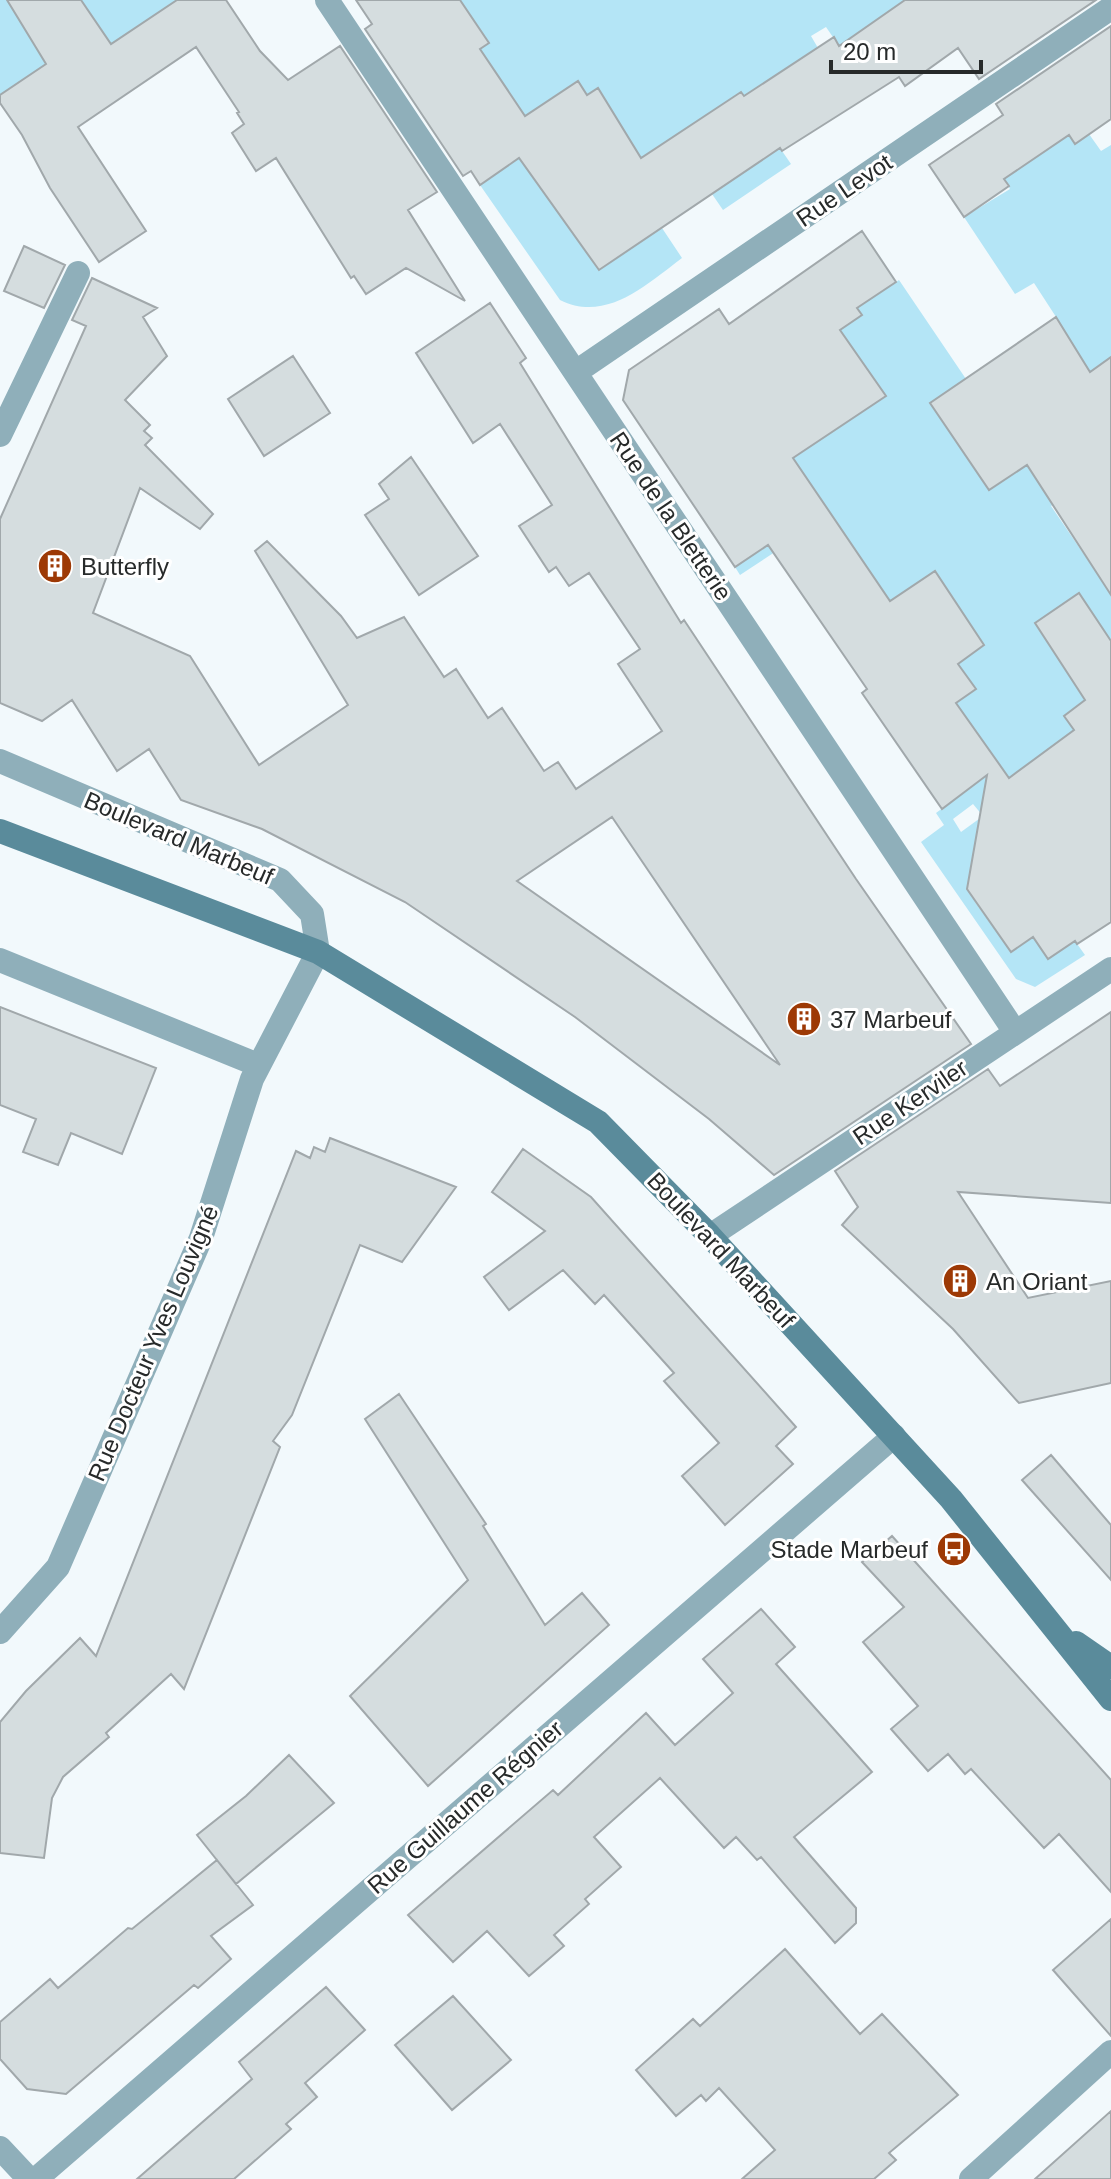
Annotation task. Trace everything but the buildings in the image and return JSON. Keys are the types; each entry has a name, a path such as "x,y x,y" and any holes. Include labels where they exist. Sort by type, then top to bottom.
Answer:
{"street":[{"name":"Rue de la Bletterie","path":"327,0 1015,1032"},
{"name":"Rue Levot","path":"576,372 1111,8"},
{"path":"0,435 78,273"},
{"name":"Boulevard Marbeuf","path":"0,761 280,880 312,914 318,952"},
{"name":"Boulevard Marbeuf","path":"0,831 318,952 598,1122 710,1236 951,1499 1111,1699"},
{"name":"Rue Docteur Yves Louvigné","path":"0,1632 58,1567 201,1238 258,1065 318,952"},
{"path":"0,960 258,1065"},
{"name":"Rue Kerviler","path":"710,1236 1111,969"},
{"name":"Rue Guillaume Régnier","path":"36,2179 894,1436"},
{"name":"Boulevard Marbeuf","path":"1055,1627 1111,1667"},
{"path":"971,2179 1111,2052"},
{"path":"0,2148 29,2179"}],"shaded area":[{"path":"0,0 7,0 46,64 0,95"},
{"path":"81,0 177,0 111,44"},
{"path":"460,0 905,0 839,46 826,27 811,36 818,48 744,96 741,92 624,170 625,175 564,218 599,270 662,228 682,258 625,298 593,307 560,300 480,185 518,159 510,148 535,130 480,49 489,42","holes":["577,81 587,95 598,89 610,108 590,122 604,144 539,187 515,151 580,108 576,102 540,127 530,113"]},
{"path":"1059,121 1075,144 1089,134 1101,151 1111,145 1111,464 1051,506 1111,590 1111,641 1063,604 1036,623 1096,714 1008,851 969,878 967,886 1011,952 1033,937 1048,959 1075,941 1085,955 1035,987 1016,979 921,842 944,825 936,813 1000,765 956,703 976,689 958,664 942,610 955,600 935,571 886,604 831,515 740,575 735,567 793,529 690,385 811,446 886,396 840,330 852,302 877,295 899,280 966,379 930,403 989,490 1093,421 1014,391 994,359 1038,329 1058,320 1034,283 1015,294 964,217 1010,189 1004,179 1048,149","holes":["973,804 983,816 961,832 953,819"]},
{"path":"780,148 791,164 723,210 712,194"}],"place":[{"name":"Butterfly","path":"55,566"},
{"name":"37 Marbeuf","path":"804,1019"},
{"name":"An Oriant","path":"960,1281"},
{"name":"Stade Marbeuf","path":"954,1549"}]}
